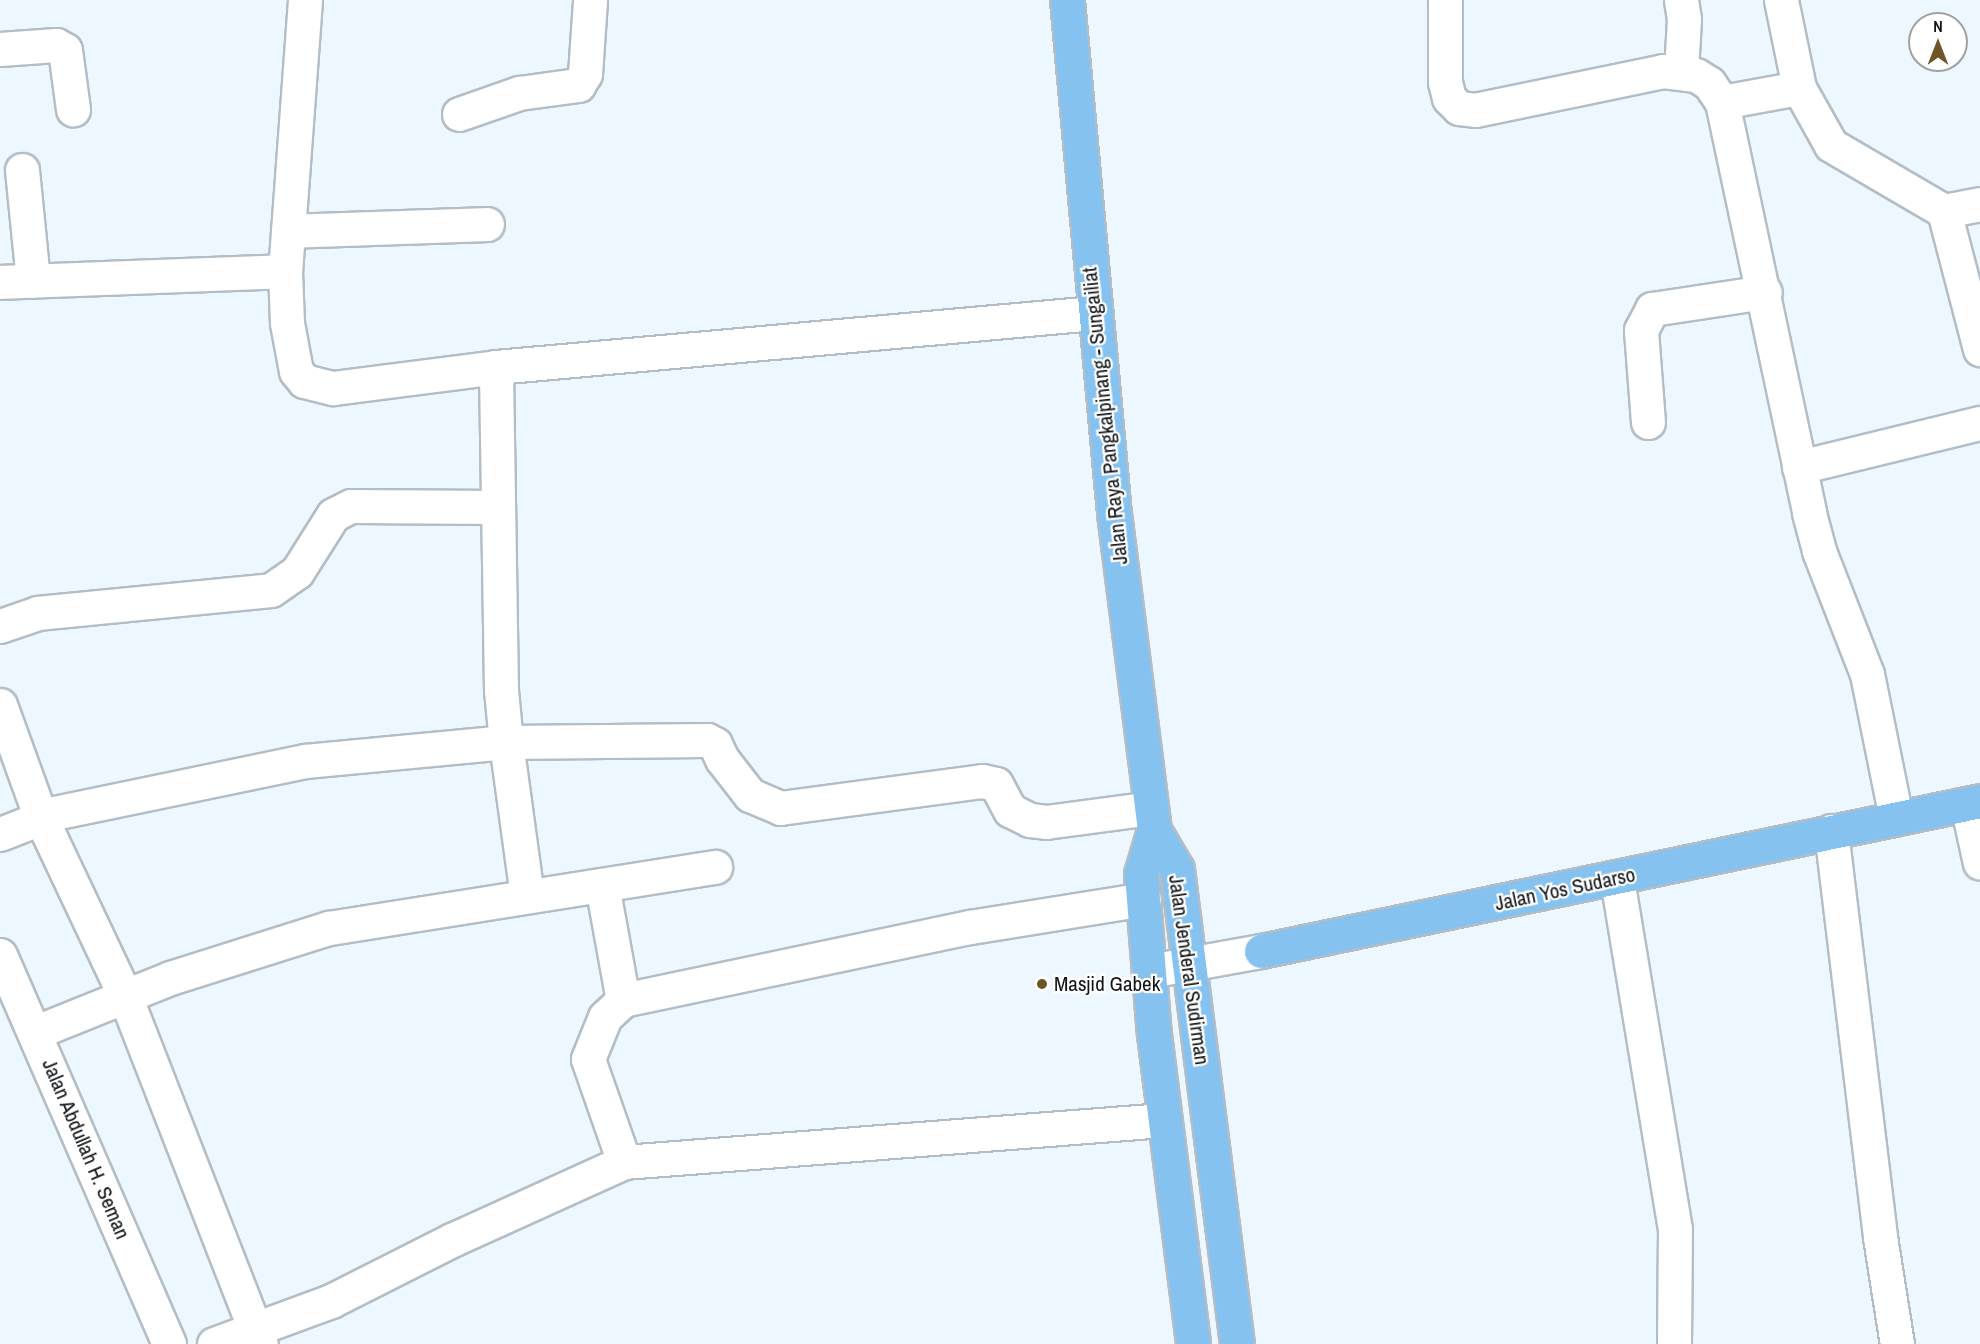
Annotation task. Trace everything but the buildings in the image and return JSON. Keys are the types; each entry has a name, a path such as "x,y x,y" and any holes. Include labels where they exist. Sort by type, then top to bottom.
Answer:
{"highway":[{"name":"Jalan Raya Pangkalpinang - Sungailiat","path":"1067,0 1094,313 1153,819"},
{"name":"Jalan Yos Sudarso","path":"1261,951 1617,879 1973,802"},
{"name":"Jalan Jenderal Sudirman","path":"1153,819 1141,874 1164,1120 1193,1344"},
{"name":"Jalan Jenderal Sudirman","path":"1153,819 1177,870 1237,1344"}],"street":[{"path":"305,0 285,271 287,323 296,371 304,381 333,388 496,367 1094,313"},
{"path":"459,114 519,93 578,85 585,74 590,0"},
{"path":"1445,0 1445,82 1449,98 1459,108 1475,110 1663,71 1681,72 1709,83 1722,102 1765,292 1799,467 1819,551 1867,674 1896,818"},
{"path":"1681,0 1684,19 1681,72"},
{"path":"1781,0 1798,88 1831,145 1944,211 1980,204"},
{"path":"0,49 56,45 65,50 73,109"},
{"path":"1722,102 1798,88"},
{"path":"22,171 33,280"},
{"path":"1944,211 1980,349"},
{"path":"288,231 487,224"},
{"path":"0,282 285,271"},
{"path":"1648,422 1641,330 1652,309 1765,292"},
{"path":"496,367 506,742 527,897"},
{"path":"1799,467 1980,423"},
{"path":"0,626 37,613 271,590 297,572 333,515 351,506 498,507"},
{"path":"0,705 41,818 125,996 258,1336"},
{"path":"0,834 41,818 305,761 506,742 707,740 716,744 722,759 750,795 780,808 982,781 996,784 1011,810 1030,820 1046,822 1153,819"},
{"path":"1973,802 1980,863"},
{"path":"1831,831 1880,1237 1897,1344"},
{"path":"36,1032 170,978 329,928 715,867"},
{"path":"1617,879 1676,1229 1674,1344"},
{"path":"602,885 623,1000"},
{"path":"624,1162 588,1059 604,1017 623,1000 960,929 1144,899"},
{"name":"Jalan Yos Sudarso","path":"1149,971 1188,967 1261,951"},
{"name":"Jalan Abdullah H. Seman","path":"0,956 36,1032 169,1344"},
{"path":"214,1344 258,1336 452,1240 624,1162 1164,1120"}],"place":[{"name":"Masjid Gabek","path":"1042,984"}]}
